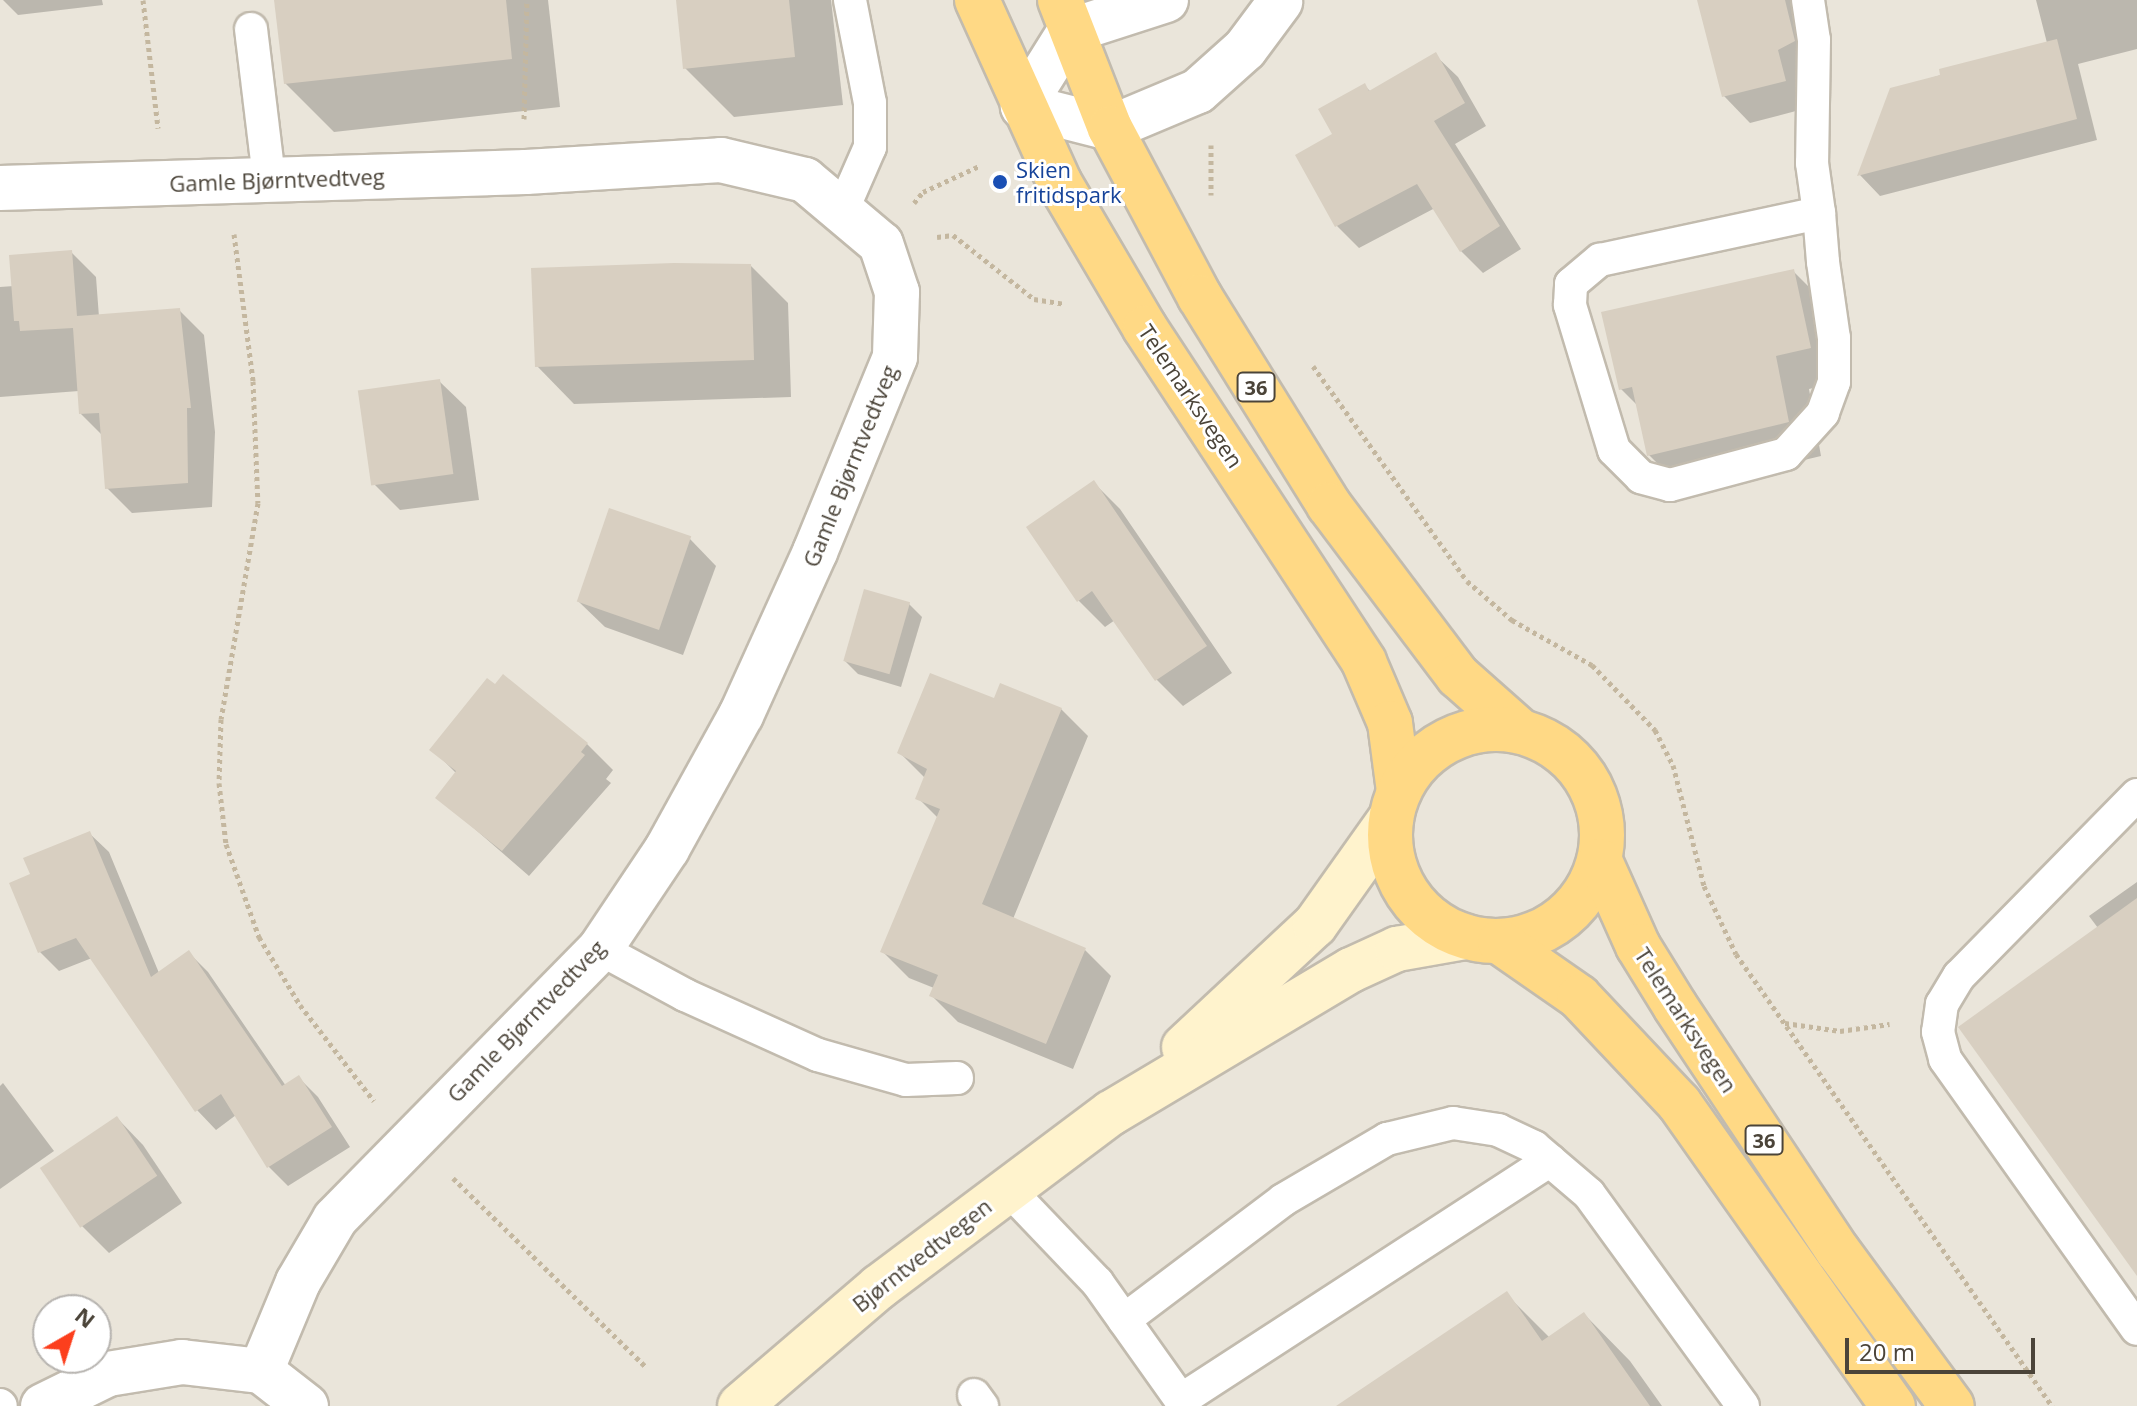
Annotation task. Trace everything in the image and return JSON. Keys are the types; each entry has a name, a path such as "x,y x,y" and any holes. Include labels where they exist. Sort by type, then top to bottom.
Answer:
{"highway":[{"name":"Telemarksvegen","path":"977,0 1059,182 1145,328 1364,662 1390,723 1395,804 1390,843 1406,891 1422,911 1483,940 1579,997 1679,1103 1893,1406"},
{"name":"Telemarksvegen","path":"1065,16 1110,128 1200,297 1329,505 1458,676 1519,730 1569,756 1587,779 1603,833 1600,861 1574,909 1552,926 1483,940"},
{"path":"1395,804 1414,767 1448,741 1490,729 1519,730"},
{"name":"Telemarksvegen","path":"1600,861 1638,946 1675,1006 1838,1251 1952,1406"}],"main road":[{"name":"Bjørntvedtvegen","path":"1111,1113 1315,925 1395,804"},
{"name":"Bjørntvedtvegen","path":"740,1406 879,1287 1111,1113 1351,970 1397,949 1483,940"}],"street":[{"path":"1166,0 1065,16 1023,106 1110,128 1198,91 1245,49 1274,1"},
{"name":"Gamle Bjørntvedtveg","path":"0,188 526,172 721,160 805,180 881,244 897,292 895,357 741,715 667,849 600,949 335,1219 298,1282 261,1371"},
{"path":"43,1406 108,1374 182,1362 261,1371 306,1406"}],"lane":[{"path":"842,211 870,147 870,103 850,0"},
{"path":"1808,0 1814,40 1812,163 1819,213 1834,338 1834,382 1823,413 1786,454 1670,485 1641,477 1614,450 1570,305 1571,284 1600,260 1819,213"},
{"path":"248,179 251,29"},
{"path":"2137,795 1959,976 1942,1004 1939,1023 1945,1059 2137,1329"},
{"path":"600,949 685,995 818,1055 906,1080 957,1078"},
{"path":"1124,1320 1283,1200 1387,1139 1453,1123 1498,1130 1550,1160 1589,1194 1743,1406"},
{"path":"1008,1189 1097,1282 1183,1403 1550,1160"}],"path":[{"path":"143,0 165,184"},
{"path":"526,172 527,0"},
{"path":"1211,137 1212,209"},
{"path":"881,244 923,192 979,166"},
{"path":"248,179 258,503 221,719 219,783 226,844 259,937 300,1005 348,1073 411,1139 519,1238 646,1367"},
{"path":"881,244 953,235 1034,299 1080,306"},
{"path":"1306,358 1467,581 1512,620 1592,665 1625,693 1655,730 1673,765 1718,919 1784,1023 2052,1406"},
{"path":"1784,1023 1840,1031 1870,1025 1939,1023"}],"shaded area":[{"path":"0,0 2137,0 2137,1406 0,1406"}],"building":[{"path":"274,0 506,0 512,59 284,84"},
{"path":"676,0 789,0 795,57 683,69"},
{"path":"1697,0 1785,0 1795,41 1778,50 1786,81 1722,97"},
{"path":"2057,39 2077,119 1857,176 1890,88 1940,75 1939,69"},
{"path":"1436,52 1465,103 1434,121 1500,226 1460,252 1417,184 1335,227 1295,155 1332,134 1318,109 1365,83 1369,91"},
{"path":"72,250 77,316 180,308 191,408 187,408 188,483 105,489 99,413 79,414 73,328 20,331 19,321 14,321 9,255"},
{"path":"751,264 754,360 535,367 531,268"},
{"path":"1794,269 1811,348 1776,356 1789,422 1647,456 1632,387 1619,390 1601,312"},
{"path":"440,379 453,474 371,486 358,391"},
{"path":"1094,480 1207,646 1155,681 1092,591 1077,602 1026,527"},
{"path":"609,508 691,536 659,630 577,602"},
{"path":"864,589 910,602 889,674 843,661"},
{"path":"930,673 994,698 1000,683 1062,708 982,904 1086,948 1046,1044 929,996 938,975 880,952 940,809 915,799 927,769 897,753"},
{"path":"503,674 588,743 581,752 585,755 502,851 435,798 456,771 429,750 487,678 495,684"},
{"path":"90,831 151,977 189,950 282,1086 299,1075 332,1127 267,1168 221,1094 195,1112 76,938 38,953 9,883 30,874 23,858"},
{"path":"2137,898 2137,1276 1958,1027"},
{"path":"117,1116 157,1176 80,1228 40,1168"},
{"path":"1507,1291 1542,1341 1584,1312 1650,1406 1336,1406"}],"place":[{"name":"Skien fritidspark","path":"1000,182"}]}
